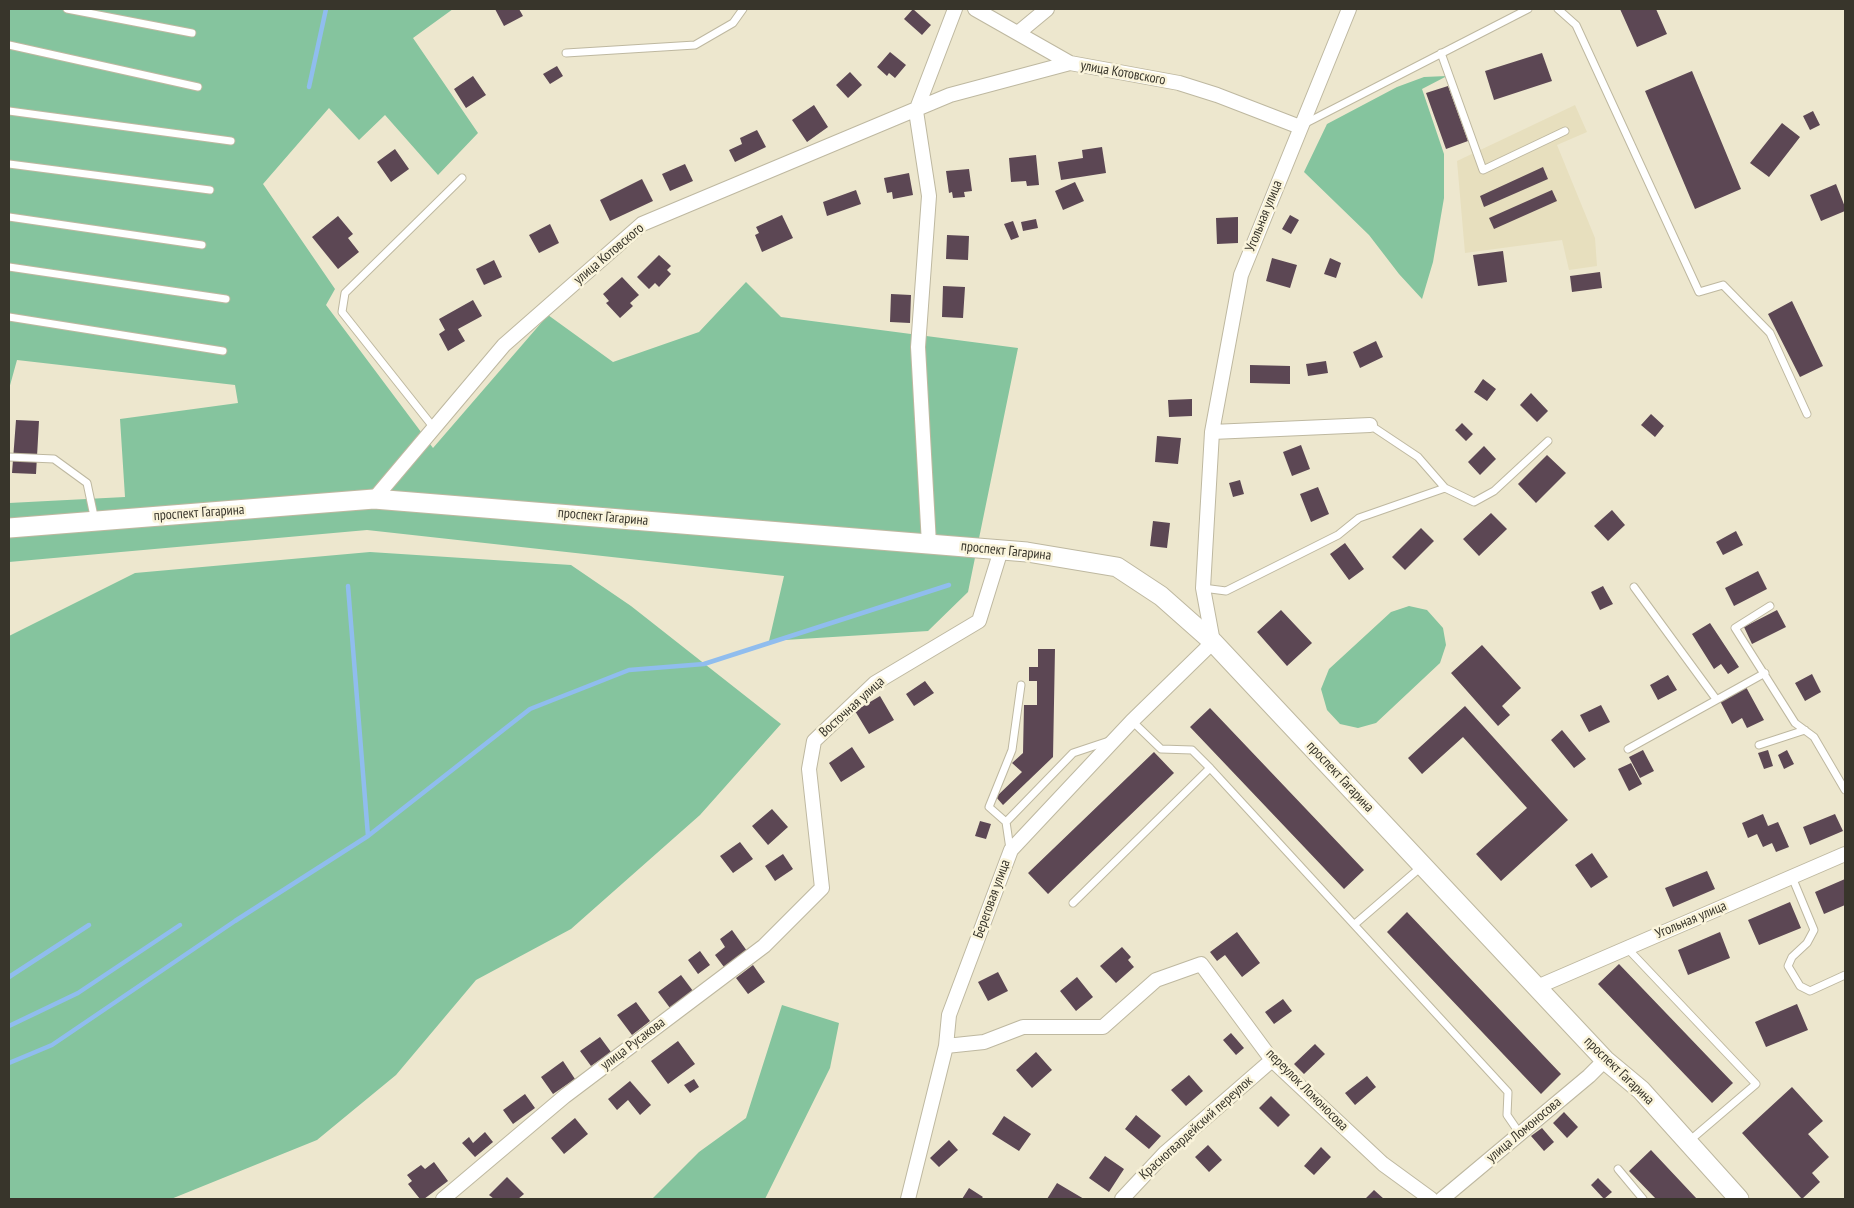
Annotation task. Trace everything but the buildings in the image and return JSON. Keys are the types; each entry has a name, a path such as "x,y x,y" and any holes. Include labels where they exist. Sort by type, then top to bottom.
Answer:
{"main road":[{"name":"проспект Гагарина","path":"9,528 374,499 1027,552 1117,567 1161,596 1213,642 1424,865 1604,1060 1641,1090 1738,1199"}],"street":[{"path":"929,544 918,347 929,196 916,111 955,9"},
{"path":"975,9 1070,63"},
{"path":"1018,33 1046,9"},
{"name":"Угольная улица","path":"1213,642 1203,588 1212,432 1241,275 1349,9"},
{"name":"улица Котовского","path":"374,499 504,345 642,224 916,111 950,95 1070,63 1179,83 1217,95 1300,127"},
{"path":"1212,432 1370,425"},
{"name":"Восточная улица","path":"822,888 809,768 814,741 875,683 979,621 1001,550"},
{"name":"Береговая улица","path":"908,1199 946,1046 949,1015 1010,850 1132,720 1213,642"},
{"name":"Угольная улица","path":"1537,987 1845,854"},
{"name":"улица Русакова","path":"443,1199 565,1096 764,946 822,888"},
{"name":"переулок Ломоносова","path":"946,1046 984,1042 1023,1027 1103,1028 1156,980 1201,964 1272,1060 1383,1164 1431,1199"},
{"name":"Красногвардейский переулок","path":"1122,1199 1165,1153 1272,1060"},
{"name":"улица Ломоносова","path":"1442,1199 1589,1076 1604,1060"}],"lane":[{"path":"67,9 192,33"},
{"path":"566,53 695,46 733,23 743,9"},
{"path":"1300,127 1528,9"},
{"path":"1558,9 1576,25 1699,292 1723,285 1770,333 1807,414"},
{"path":"9,45 198,87"},
{"path":"1441,53 1483,170 1565,131"},
{"path":"9,111 231,141"},
{"path":"9,164 210,190"},
{"path":"434,428 342,312 345,293 462,178"},
{"path":"9,217 202,245"},
{"path":"9,267 226,299"},
{"path":"9,317 223,351"},
{"path":"1370,425 1418,456 1445,488 1474,502 1494,491 1548,441"},
{"path":"9,457 54,459 87,482 95,521"},
{"path":"1203,588 1226,591 1338,535 1358,518 1445,488"},
{"path":"1634,587 1716,699"},
{"path":"1770,606 1735,628 1795,723 1814,737 1845,790"},
{"path":"1628,749 1765,673"},
{"path":"1010,850 1006,822 989,807 1012,750 1020,685"},
{"path":"1132,720 1161,749 1192,750 1210,768 1508,1092 1507,1115 1520,1134"},
{"path":"1760,745 1805,730"},
{"path":"1006,822 1073,753 1114,739"},
{"path":"1073,904 1210,768"},
{"path":"1355,924 1424,865"},
{"path":"1792,877 1814,930 1807,943 1792,957 1788,966 1800,986 1810,991 1845,975"},
{"path":"1626,948 1756,1084 1688,1142"},
{"path":"1618,1169 1643,1199"}],"shaded area":[{"path":"1575,105 1587,132 1557,145 1595,238 1597,266 1569,270 1562,240 1465,253 1457,161"}],"green space":[{"path":"9,9 453,9 413,38 478,133 438,175 385,115 359,140 329,108 263,184 335,289 326,305 433,448 548,315 613,362 699,332 746,282 781,317 1018,348 968,592 928,631 769,641 784,576 367,530 9,562 9,503 125,497 120,419 238,403 235,385 17,360 9,389"},
{"path":"1447,76 1422,89 1444,154 1444,198 1433,262 1422,299 1399,274 1369,235 1304,172 1327,124 1397,87 1424,77"},
{"path":"370,552 571,565 631,606 781,724 700,815 571,929 476,980 396,1075 317,1140 171,1199 9,1199 9,636 135,573"},
{"path":"1409,606 1427,610 1443,628 1446,645 1440,663 1376,723 1358,728 1340,724 1327,710 1321,689 1329,669 1391,612"},
{"path":"782,1005 839,1023 830,1068 765,1199 652,1199 699,1152 746,1118"}],"waterway":[{"path":"309,87 326,9"},
{"path":"9,1063 52,1045 235,921 368,836 530,709 629,670 704,664 949,585"},
{"path":"348,586 368,836"},
{"path":"9,977 89,925"},
{"path":"9,1026 78,993 180,925"}]}
